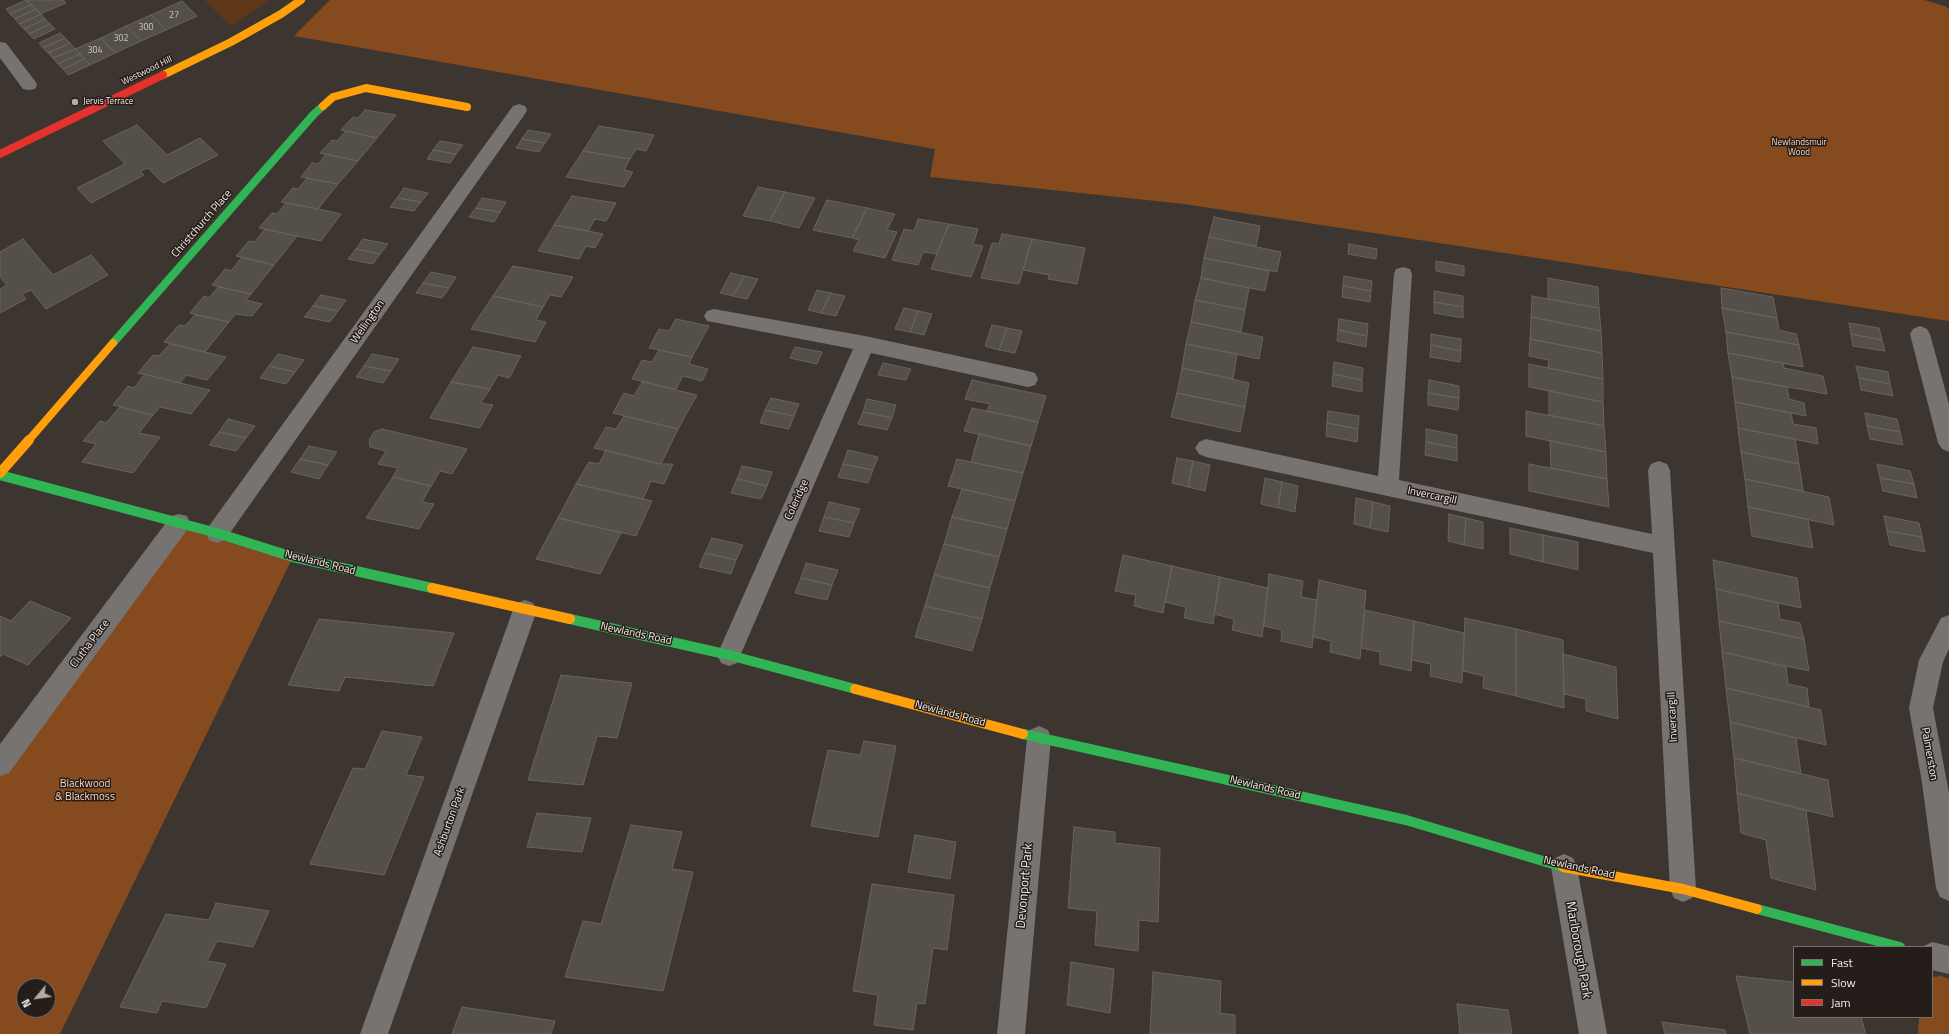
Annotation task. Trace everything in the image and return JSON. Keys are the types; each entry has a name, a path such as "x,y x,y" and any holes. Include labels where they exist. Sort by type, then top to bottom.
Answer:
{"street":[{"name":"Westwood Hill","path":"0,154 231,42 281,14 301,0"},
{"path":"0,47 29,85"},
{"name":"Christchurch Place","path":"0,474 314,114 333,97 366,88 467,107"},
{"name":"Wellington","path":"217,534 518,110"},
{"path":"1388,487 1403,274"},
{"path":"714,316 864,344 1028,379"},
{"path":"1920,334 1949,443"},
{"name":"Coleridge","path":"729,655 864,344"},
{"name":"Invercargill","path":"1206,448 1663,546"},
{"name":"Invercargill","path":"1659,470 1683,889"},
{"name":"Newlands Road","path":"0,474 179,523 293,558 729,655 1038,738 1406,820 1564,867 1683,889 1896,946"},
{"name":"Clutha Place","path":"0,764 179,523"},
{"name":"Ashburton Park","path":"374,1034 525,610"},
{"name":"Palmerston","path":"1949,626 1931,660 1921,708 1934,783 1949,888"},
{"name":"Devonport Park","path":"1011,1034 1038,738"},
{"name":"Marlborough Park","path":"1564,867 1593,1034"},
{"path":"1933,956 1949,960"}],"shaded area":[{"path":"205,0 269,0 231,26"}],"green space":[{"name":"Newlandsmuir Wood","path":"330,0 1924,0 1945,6 1949,9 1949,321 1184,204 930,177 935,149 294,36"},
{"name":"Blackwood & Blackmoss","path":"179,523 293,557 60,1034 0,1034 0,763"},
{"path":"1941,976 1949,979 1949,1034 1918,1034 1919,1018 1933,1018 1933,977"}],"building":[{"path":"26,0 31,5 10,14 6,9"},
{"path":"27,0 63,0 66,3 40,14"},
{"path":"182,1 197,16 166,30 151,15"},
{"path":"31,5 36,9 15,19 10,14"},
{"path":"36,9 41,14 19,24 15,19"},
{"path":"41,14 45,19 24,29 19,24"},
{"path":"151,15 166,30 141,41 126,26"},
{"path":"45,19 50,24 29,34 24,29"},
{"path":"50,24 55,29 34,39 29,34"},
{"path":"126,26 141,41 115,53 101,38"},
{"path":"60,33 65,38 43,48 39,43"},
{"path":"65,38 70,43 48,53 43,48"},
{"path":"101,38 115,53 90,65 75,49"},
{"path":"70,43 75,49 53,58 48,53"},
{"path":"75,49 80,54 58,64 53,58"},
{"path":"80,54 84,59 63,69 58,64"},
{"path":"84,59 90,65 68,75 63,69"},
{"path":"365,110 396,115 377,138 341,130 353,117 358,118"},
{"path":"137,125 167,155 200,138 218,155 163,183 148,168 140,171 144,175 91,203 77,188 125,164 103,141"},
{"path":"599,126 654,135 646,151 636,149 630,159 583,151"},
{"path":"528,130 551,134 545,143 522,139"},
{"path":"346,131 377,138 358,161 320,153 332,140 337,141"},
{"path":"522,139 545,143 539,152 516,148"},
{"path":"440,141 463,145 456,154 433,150"},
{"path":"433,150 456,154 450,163 427,159"},
{"path":"583,151 630,159 624,170 633,172 624,187 566,177"},
{"path":"326,154 358,161 338,184 301,177 312,163 318,164"},
{"path":"307,178 338,184 318,209 281,202 293,188 298,189"},
{"path":"758,187 785,192 770,221 743,216"},
{"path":"404,188 428,193 421,202 397,198"},
{"path":"785,192 815,198 799,228 770,221"},
{"path":"572,196 616,203 606,221 595,219 588,231 554,225"},
{"path":"397,198 421,202 414,211 390,207"},
{"path":"482,198 506,202 500,212 476,208"},
{"path":"827,200 867,208 852,238 813,230"},
{"path":"286,203 341,214 321,241 259,228 272,213 277,214"},
{"path":"476,208 500,212 494,222 469,217"},
{"path":"867,208 895,214 887,230 897,232 885,258 853,251 859,240 852,238"},
{"path":"1214,217 1260,226 1256,246 1209,237"},
{"path":"918,219 949,224 936,254 923,252 918,265 892,260 904,229 914,231"},
{"path":"949,224 978,229 973,244 983,246 971,277 931,269"},
{"path":"554,225 603,234 595,248 586,246 579,259 538,251"},
{"path":"265,229 297,236 274,265 236,256 249,241 255,242"},
{"path":"1002,234 1032,239 1019,284 981,278 992,243 999,244"},
{"path":"1209,237 1281,252 1277,272 1204,258"},
{"path":"23,239 53,275 91,255 108,275 46,309 31,290 22,294 26,299 0,313 0,289 7,285 0,277 0,252"},
{"path":"363,239 388,244 380,254 356,249"},
{"path":"1032,239 1085,248 1077,284 1048,279 1049,275 1023,270"},
{"path":"1349,244 1377,249 1376,259 1348,254"},
{"path":"356,249 380,254 373,264 348,259"},
{"path":"242,257 274,265 251,294 212,285 225,269 231,271"},
{"path":"1204,258 1269,271 1265,291 1201,278"},
{"path":"1436,261 1464,266 1464,276 1436,271"},
{"path":"513,266 573,277 561,297 550,295 543,307 493,296"},
{"path":"431,272 456,277 449,288 423,283"},
{"path":"731,273 744,276 733,296 720,293"},
{"path":"744,276 758,279 747,299 733,296"},
{"path":"1344,276 1372,281 1371,291 1343,286"},
{"path":"1201,278 1249,288 1245,310 1195,300"},
{"path":"1548,278 1598,287 1599,308 1548,299"},
{"path":"423,283 449,288 442,298 416,293"},
{"path":"1343,286 1371,291 1370,302 1342,297"},
{"path":"218,287 251,294 246,300 262,304 252,316 235,314 229,322 190,313 204,296 209,298"},
{"path":"1721,288 1773,297 1777,318 1722,308"},
{"path":"817,290 831,293 821,313 808,310"},
{"path":"1434,291 1463,296 1463,307 1434,302"},
{"path":"831,293 845,296 836,316 821,313"},
{"path":"321,295 346,300 338,311 313,306"},
{"path":"493,296 543,307 536,320 546,322 535,342 471,329"},
{"path":"1532,296 1599,308 1601,331 1531,317"},
{"path":"1195,300 1245,310 1241,332 1191,322"},
{"path":"1434,302 1463,307 1463,318 1434,313"},
{"path":"313,306 338,311 330,322 304,317"},
{"path":"904,308 918,311 910,332 895,329"},
{"path":"1722,308 1777,318 1779,330 1796,334 1799,345 1726,332"},
{"path":"918,311 932,314 924,335 910,332"},
{"path":"195,315 229,322 205,352 164,342 179,325 185,326"},
{"path":"1531,317 1601,331 1602,353 1530,339"},
{"path":"676,319 709,326 692,357 649,348 659,329 669,331"},
{"path":"1339,319 1368,324 1367,336 1338,330"},
{"path":"1191,322 1263,337 1259,359 1186,344"},
{"path":"1849,323 1879,328 1882,340 1851,334"},
{"path":"992,325 1007,328 999,350 985,346"},
{"path":"1007,328 1022,331 1015,353 999,350"},
{"path":"1338,330 1367,336 1366,347 1337,341"},
{"path":"1726,332 1799,345 1803,367 1728,353"},
{"path":"1431,334 1461,339 1461,351 1431,345"},
{"path":"1851,334 1882,340 1885,351 1853,346"},
{"path":"1530,339 1602,353 1603,379 1548,368 1549,360 1529,356"},
{"path":"170,344 226,357 207,380 186,375 180,383 138,373 153,355 159,356"},
{"path":"1186,344 1237,354 1233,379 1182,368"},
{"path":"1431,345 1461,351 1460,362 1430,357"},
{"path":"473,347 521,356 509,378 498,375 490,389 451,382"},
{"path":"795,347 822,352 817,364 790,358"},
{"path":"659,350 692,357 689,364 708,369 702,381 683,376 676,389 632,379 642,360 652,362"},
{"path":"1728,353 1783,363 1784,368 1823,376 1827,394 1732,377"},
{"path":"278,354 304,360 295,372 269,366"},
{"path":"372,354 399,359 391,371 364,366"},
{"path":"1334,362 1363,368 1362,380 1333,374"},
{"path":"883,363 911,369 906,380 878,375"},
{"path":"1529,364 1603,379 1603,402 1529,387"},
{"path":"269,366 295,372 286,384 260,378"},
{"path":"364,366 391,371 383,383 356,377"},
{"path":"1856,366 1888,372 1890,384 1859,378"},
{"path":"1182,368 1249,383 1245,407 1177,393"},
{"path":"145,374 210,390 191,414 160,407 153,415 113,405 128,386 134,388"},
{"path":"1333,374 1362,380 1362,392 1332,386"},
{"path":"1732,377 1787,387 1789,399 1804,403 1806,416 1735,402"},
{"path":"1859,378 1890,384 1893,396 1861,390"},
{"path":"972,380 1046,396 1038,422 987,411 990,404 965,399"},
{"path":"1429,380 1459,386 1459,398 1428,393"},
{"path":"451,382 490,389 481,403 493,405 480,428 430,418"},
{"path":"642,382 697,395 678,429 613,413 624,393 634,396"},
{"path":"1549,391 1603,402 1604,426 1549,415"},
{"path":"1177,393 1245,407 1240,432 1171,417"},
{"path":"1428,393 1459,398 1458,410 1428,405"},
{"path":"771,398 799,404 794,416 765,410"},
{"path":"867,399 896,405 892,418 863,412"},
{"path":"1735,402 1791,413 1793,424 1816,428 1818,444 1738,428"},
{"path":"120,407 153,415 139,433 160,437 133,473 82,462 96,444 83,441 100,421 106,423"},
{"path":"972,408 1038,422 1031,446 964,431"},
{"path":"765,410 794,416 789,429 760,423"},
{"path":"1328,411 1359,416 1358,429 1327,423"},
{"path":"1526,411 1604,426 1606,452 1526,436"},
{"path":"863,412 892,418 887,430 858,424"},
{"path":"1865,413 1897,419 1900,432 1867,426"},
{"path":"624,416 678,429 661,464 594,448 606,427 616,429"},
{"path":"228,419 255,426 246,438 219,432"},
{"path":"1327,423 1358,429 1357,442 1326,436"},
{"path":"1867,426 1900,432 1903,445 1870,439"},
{"path":"1738,428 1795,439 1799,464 1741,452"},
{"path":"382,429 467,449 452,474 440,471 431,486 393,477 398,468 378,464 386,451 370,447 369,440 374,432"},
{"path":"1426,429 1457,435 1457,448 1426,442"},
{"path":"219,432 246,438 236,451 209,445"},
{"path":"979,434 1031,446 1023,473 971,462"},
{"path":"1550,441 1606,452 1607,479 1551,468"},
{"path":"1426,442 1457,448 1457,461 1425,455"},
{"path":"309,446 337,452 328,465 300,459"},
{"path":"606,450 661,464 673,464 664,484 651,481 643,499 576,484 589,462 599,464"},
{"path":"848,450 878,457 873,470 843,464"},
{"path":"1741,452 1799,464 1803,491 1745,479"},
{"path":"1177,458 1193,461 1188,487 1172,483"},
{"path":"300,459 328,465 319,479 291,472"},
{"path":"957,459 1023,473 1015,501 948,486"},
{"path":"1193,461 1210,465 1205,491 1188,487"},
{"path":"843,464 873,470 868,483 838,477"},
{"path":"1529,464 1607,479 1609,507 1529,491"},
{"path":"1877,464 1910,471 1914,484 1880,478"},
{"path":"742,466 772,472 767,486 737,479"},
{"path":"393,477 431,486 422,502 434,504 419,529 366,518"},
{"path":"1265,478 1282,482 1278,508 1261,504"},
{"path":"1880,478 1914,484 1917,498 1883,491"},
{"path":"737,479 767,486 761,499 731,493"},
{"path":"1745,479 1829,497 1834,525 1748,507"},
{"path":"1282,482 1298,486 1295,512 1278,508"},
{"path":"576,484 652,501 636,536 558,518"},
{"path":"962,489 1015,501 1007,529 952,517"},
{"path":"1356,498 1373,502 1370,528 1354,524"},
{"path":"829,502 860,509 854,523 824,517"},
{"path":"1373,502 1390,506 1388,532 1370,528"},
{"path":"1748,507 1808,519 1813,548 1752,536"},
{"path":"1449,514 1466,518 1464,545 1448,541"},
{"path":"1884,516 1919,523 1922,537 1887,531"},
{"path":"824,517 854,523 849,537 819,531"},
{"path":"952,517 1007,529 999,557 944,544"},
{"path":"558,518 621,533 600,574 536,559"},
{"path":"1466,518 1483,522 1483,549 1464,545"},
{"path":"1510,528 1543,535 1543,562 1510,554"},
{"path":"1887,531 1922,537 1925,552 1890,545"},
{"path":"1543,535 1578,542 1578,570 1543,562"},
{"path":"712,538 743,545 736,560 705,553"},
{"path":"944,544 999,557 990,588 934,575"},
{"path":"705,553 736,560 731,574 699,567"},
{"path":"1123,555 1172,566 1163,613 1134,606 1136,595 1115,591"},
{"path":"1713,560 1797,578 1801,608 1716,589"},
{"path":"806,563 838,570 832,585 801,578"},
{"path":"1172,566 1220,577 1213,624 1184,618 1186,607 1165,602"},
{"path":"1269,574 1303,581 1301,597 1317,600 1312,648 1281,641 1282,630 1264,626"},
{"path":"934,575 990,588 982,619 925,606"},
{"path":"1220,577 1268,588 1262,637 1232,630 1234,619 1214,614"},
{"path":"801,578 832,585 827,600 795,593"},
{"path":"1319,580 1366,591 1360,659 1330,652 1331,641 1313,637"},
{"path":"1716,589 1778,603 1780,619 1800,623 1804,639 1719,621"},
{"path":"30,601 71,618 28,665 3,654 0,657 0,616 11,621"},
{"path":"925,606 982,619 972,651 915,637"},
{"path":"1365,610 1414,621 1411,671 1380,664 1380,652 1361,648"},
{"path":"1465,618 1516,629 1516,696 1483,688 1484,676 1463,671"},
{"path":"319,619 454,633 433,686 345,677 339,691 288,685"},
{"path":"1414,621 1464,633 1462,683 1430,676 1431,664 1411,660"},
{"path":"1719,621 1804,639 1809,671 1722,652"},
{"path":"1516,629 1563,640 1564,708 1516,696"},
{"path":"1722,652 1786,667 1788,684 1807,688 1809,707 1726,688"},
{"path":"1563,654 1616,667 1618,719 1586,711 1586,699 1564,694"},
{"path":"561,675 632,683 617,738 597,736 583,785 528,780"},
{"path":"1726,688 1821,710 1826,745 1730,722"},
{"path":"1730,722 1796,738 1801,774 1734,758"},
{"path":"382,731 422,737 406,775 424,777 384,875 310,864 353,768 365,769"},
{"path":"864,741 896,746 878,837 811,826 828,750 860,755"},
{"path":"1734,758 1828,780 1833,817 1737,793"},
{"path":"1737,793 1806,810 1816,890 1771,878 1766,840 1741,833"},
{"path":"537,813 591,818 582,852 527,847"},
{"path":"631,825 682,832 672,869 693,872 663,991 565,977 583,921 601,924"},
{"path":"1074,827 1115,832 1115,843 1160,848 1158,922 1139,920 1138,951 1095,945 1097,911 1068,908"},
{"path":"915,835 956,842 950,879 908,872"},
{"path":"872,884 954,895 947,950 933,948 925,1004 917,1003 913,1030 874,1025 878,995 853,991"},
{"path":"216,903 269,911 253,947 217,941 207,961 226,964 206,1008 162,1001 157,1013 120,1007 166,914 209,920"},
{"path":"1071,962 1114,969 1110,1013 1067,1005"},
{"path":"1153,972 1221,981 1220,1013 1235,1015 1235,1034 1150,1034"},
{"path":"1736,976 1793,982 1793,1018 1861,1018 1866,1034 1750,1034"},
{"path":"1457,1004 1508,1010 1512,1034 1460,1034"},
{"path":"462,1007 555,1021 551,1034 452,1034"},
{"path":"1662,1022 1725,1030 1726,1034 1665,1034"}],"traffic: fast":[{"path":"113,343 314,114 323,106"},
{"path":"0,475 217,533 293,557 432,588"},
{"path":"570,619 729,655 855,689"},
{"path":"1023,734 1406,820 1563,867"},
{"path":"1757,909 1896,946"}],"traffic: slow":[{"path":"163,75 231,42 281,14 301,0"},
{"path":"323,106 333,97 366,88 467,107"},
{"path":"0,473 113,343"},
{"path":"432,588 570,619"},
{"path":"855,689 1023,734"},
{"path":"1563,867 1683,889 1757,909"}],"traffic: jam":[{"path":"0,154 163,75"}],"place":[{"name":"Jervis Terrace","path":"75,102"}]}
